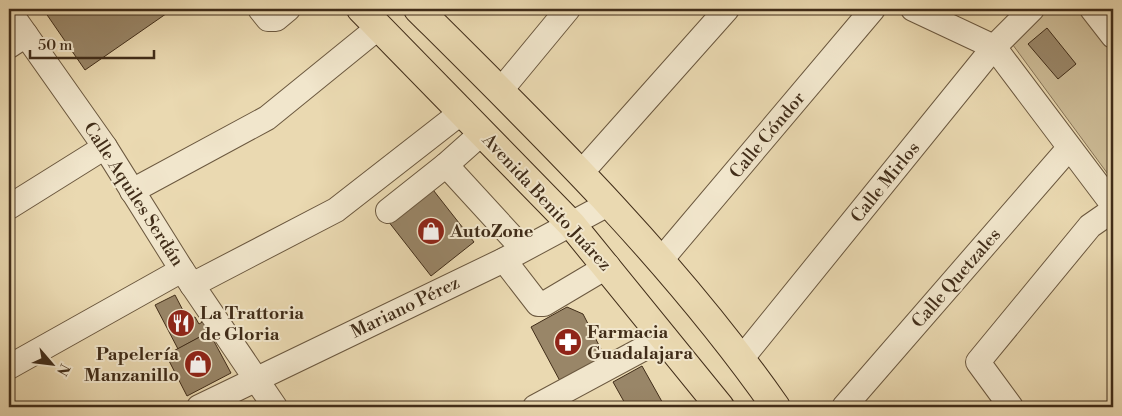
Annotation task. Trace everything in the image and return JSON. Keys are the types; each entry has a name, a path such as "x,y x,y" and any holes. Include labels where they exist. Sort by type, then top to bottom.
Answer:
{"main road":[{"path":"418,9 501,90 610,203 661,260 742,358 776,407"},
{"name":"Avenida Benito Juárez","path":"370,18 463,111 572,225 608,266 720,407"}],"street":[{"path":"260,9 268,19 276,19 288,9"},
{"path":"501,90 568,9"},
{"path":"581,173 727,9"},
{"name":"Calle Cóndor","path":"661,260 873,9"},
{"path":"913,9 994,47 1113,205"},
{"name":"Calle Mirlos","path":"742,358 994,47 1032,9"},
{"path":"1092,9 1113,36"},
{"name":"Calle Aquiles Serdán","path":"9,11 17,41 105,147 187,278 274,407"},
{"path":"132,191 267,118 370,18"},
{"path":"9,367 187,278 336,210 463,111"},
{"path":"388,211 446,165 483,132"},
{"path":"9,207 105,147"},
{"name":"Calle Quetzales","path":"844,407 1069,148"},
{"path":"446,165 514,254 538,304 544,304 608,266"},
{"name":"Mariano Pérez","path":"198,407 514,254 572,225 610,203"},
{"path":"1011,407 978,362 1090,226 1113,210"},
{"path":"535,407 665,337"}],"shaded area":[{"path":"1042,9 1080,9 1113,51 1113,181 1010,41"}],"building":[{"path":"43,9 173,9 85,70"},
{"path":"1047,28 1076,64 1058,79 1028,44"},
{"name":"AutoZone","path":"430,186 474,242 431,276 388,221"},
{"name":"La Trattoria de Gloria","path":"175,295 188,320 195,317 199,324 204,321 209,332 178,349 155,305"},
{"name":"Farmacia Guadalajara","path":"567,307 583,314 605,357 560,381 531,327"},
{"name":"Papelería Manzanillo","path":"209,332 231,373 187,396 166,355"},
{"path":"642,366 665,407 627,407 613,382"}],"place":[{"name":"AutoZone","path":"431,231"},
{"name":"La Trattoria de Gloria","path":"181,323"},
{"name":"Farmacia Guadalajara","path":"568,342"},
{"name":"Papelería Manzanillo","path":"198,364"}]}
